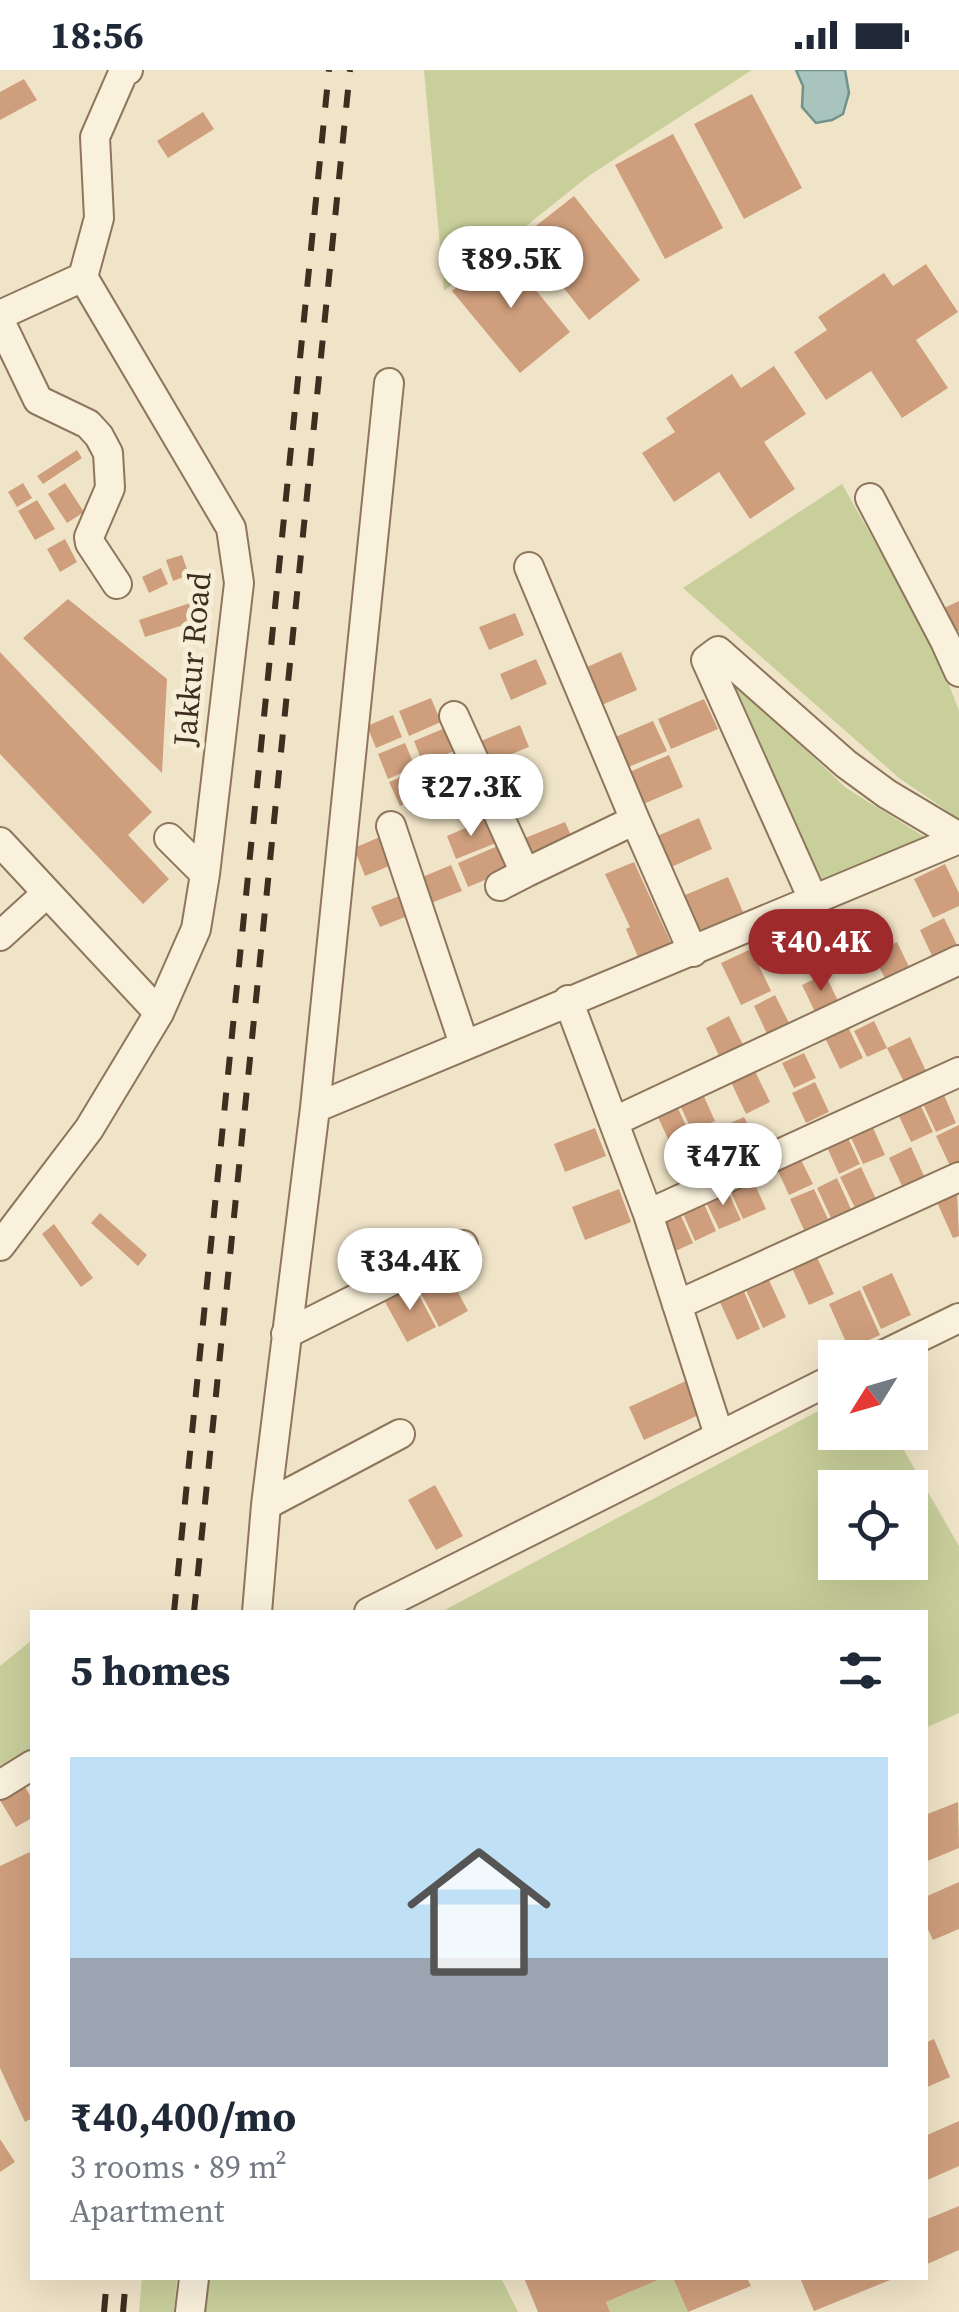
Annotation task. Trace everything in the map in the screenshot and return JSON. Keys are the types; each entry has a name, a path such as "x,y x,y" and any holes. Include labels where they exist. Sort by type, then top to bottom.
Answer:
{"street":[{"path":"117,584 89,536 110,488 108,453 88,424 38,400 0,318 83,277 99,218 95,138 124,71"},
{"name":"Jakkur Road","path":"0,1246 89,1129 159,1014 196,929 239,583 231,528 83,277"},
{"path":"257,1610 389,383"},
{"path":"870,498 959,672"},
{"path":"529,566 693,952"},
{"path":"812,899 706,660 718,651 846,764 959,838"},
{"path":"454,716 512,880 634,820"},
{"path":"390,826 464,1044"},
{"path":"168,838 205,874"},
{"path":"314,1108 959,838"},
{"path":"0,842 159,1014"},
{"path":"0,936 47,892"},
{"path":"615,1121 959,960"},
{"path":"568,1000 648,1214 719,1435"},
{"path":"648,1214 959,1072"},
{"path":"677,1304 959,1178"},
{"path":"286,1334 463,1244"},
{"path":"914,1340 959,1318"},
{"path":"373,1610 818,1386"},
{"path":"266,1504 400,1434"},
{"path":"0,1785 30,1765"},
{"path":"190,2312 194,2280"}],"green space":[{"path":"424,70 752,70 590,175 444,291"},
{"path":"842,484 936,650 959,711 959,819 899,778 683,588"},
{"path":"726,674 846,788 928,839 818,884"},
{"path":"818,1411 818,1450 904,1450 915,1470 818,1470 818,1580 928,1580 928,1492 959,1546 959,1713 928,1727 928,1610 445,1610"},
{"path":"30,1642 30,1761 9,1774 0,1766 0,1666"},
{"path":"142,2280 177,2280 174,2312 139,2312"},
{"path":"203,2280 502,2280 518,2312 200,2312"},
{"path":"658,2280 674,2280 688,2312 610,2312 606,2302"}],"water":[{"path":"796,70 845,70 849,93 843,114 816,123 802,107 803,86"}],"building":[{"path":"24,79 37,100 0,120 0,92"},
{"path":"752,94 802,188 744,219 694,124"},
{"path":"203,112 214,129 168,158 157,141"},
{"path":"673,134 723,228 665,259 615,165"},
{"path":"574,196 640,280 589,320 523,236"},
{"path":"503,250 570,332 520,373 452,291"},
{"path":"926,264 958,312 916,340 948,388 902,418 871,371 826,400 794,352 827,330 818,317 884,273 893,286"},
{"path":"774,366 806,414 764,442 795,489 750,519 719,472 674,502 642,453 675,432 666,418 732,374 741,388"},
{"path":"77,450 82,458 43,484 37,476"},
{"path":"23,483 32,498 17,507 8,492"},
{"path":"65,483 84,512 67,523 48,494"},
{"path":"37,500 55,529 35,540 18,511"},
{"path":"65,539 77,562 60,572 47,549"},
{"path":"182,555 189,575 173,581 166,560"},
{"path":"161,568 168,584 149,593 142,577"},
{"path":"68,599 167,679 162,773 23,638"},
{"path":"199,600 206,618 145,637 139,620"},
{"path":"959,601 959,631 956,633 944,608"},
{"path":"515,613 524,635 489,650 479,627"},
{"path":"0,652 152,812 128,835 169,879 143,904 0,754"},
{"path":"621,652 637,690 597,707 580,670"},
{"path":"536,659 547,684 511,700 500,674"},
{"path":"431,698 441,722 409,736 399,711"},
{"path":"704,699 718,729 671,749 658,719"},
{"path":"393,715 402,737 376,748 367,726"},
{"path":"653,721 667,751 619,771 606,741"},
{"path":"520,725 529,747 490,763 481,741"},
{"path":"445,728 454,751 423,764 414,741"},
{"path":"405,743 415,767 388,779 378,754"},
{"path":"669,755 683,787 641,805 627,773"},
{"path":"418,770 428,794 400,806 389,782"},
{"path":"699,818 712,849 669,868 655,837"},
{"path":"486,819 496,843 456,859 447,836"},
{"path":"565,822 574,842 533,859 525,838"},
{"path":"382,836 394,864 365,876 354,848"},
{"path":"500,845 511,869 468,887 458,863"},
{"path":"634,862 671,943 638,957 626,929 630,927 605,874"},
{"path":"945,864 959,893 959,906 933,918 914,879"},
{"path":"451,865 462,891 431,903 420,878"},
{"path":"728,877 743,912 693,933 678,898"},
{"path":"402,895 410,915 380,927 371,907"},
{"path":"944,918 959,949 934,960 920,930"},
{"path":"897,942 911,971 887,983 873,954"},
{"path":"751,949 771,991 741,1005 721,963"},
{"path":"825,974 839,1003 816,1014 802,985"},
{"path":"775,995 790,1025 768,1036 754,1006"},
{"path":"729,1016 744,1047 720,1058 706,1028"},
{"path":"874,1021 887,1048 867,1057 854,1031"},
{"path":"848,1027 863,1058 840,1069 825,1038"},
{"path":"910,1037 926,1071 904,1082 887,1048"},
{"path":"804,1053 816,1078 794,1088 782,1063"},
{"path":"754,1069 770,1102 746,1114 730,1080"},
{"path":"815,1082 829,1112 806,1123 792,1093"},
{"path":"701,1090 715,1121 692,1131 678,1101"},
{"path":"944,1095 956,1123 936,1132 923,1104"},
{"path":"675,1102 690,1134 670,1143 655,1111"},
{"path":"920,1104 933,1132 911,1142 898,1114"},
{"path":"744,1117 759,1146 736,1157 722,1127"},
{"path":"871,1123 885,1155 863,1164 849,1133"},
{"path":"717,1125 732,1156 710,1166 696,1136"},
{"path":"959,1125 959,1164 951,1168 936,1136"},
{"path":"595,1128 606,1156 565,1172 554,1144"},
{"path":"847,1136 860,1164 839,1174 826,1145"},
{"path":"696,1143 708,1169 686,1179 674,1154"},
{"path":"911,1147 925,1178 903,1188 889,1158"},
{"path":"799,1156 813,1184 789,1195 776,1167"},
{"path":"861,1167 876,1199 855,1208 840,1177"},
{"path":"752,1178 766,1209 743,1219 729,1188"},
{"path":"837,1178 851,1209 831,1218 817,1188"},
{"path":"726,1187 741,1220 719,1229 704,1198"},
{"path":"619,1189 631,1222 585,1240 572,1207"},
{"path":"814,1189 828,1219 804,1230 790,1199"},
{"path":"957,1190 959,1236 953,1238 936,1200"},
{"path":"702,1199 716,1231 695,1241 681,1209"},
{"path":"678,1209 693,1243 671,1253 655,1220"},
{"path":"100,1213 147,1255 138,1266 91,1223"},
{"path":"54,1224 93,1278 81,1287 42,1234"},
{"path":"816,1255 834,1294 809,1305 791,1266"},
{"path":"445,1268 468,1311 439,1327 416,1284"},
{"path":"892,1273 911,1315 881,1329 862,1287"},
{"path":"768,1278 786,1317 763,1328 745,1288"},
{"path":"413,1284 436,1327 407,1342 384,1300"},
{"path":"743,1289 760,1329 737,1340 719,1300"},
{"path":"860,1290 880,1335 869,1340 845,1340 829,1304"},
{"path":"686,1381 701,1414 644,1440 629,1407"},
{"path":"435,1485 463,1536 436,1550 408,1500"},
{"path":"21,1780 30,1796 30,1819 16,1827 0,1793"},
{"path":"958,1802 959,1848 928,1861 928,1814"},
{"path":"30,1852 30,2119 25,2122 0,2068 0,1866"},
{"path":"959,1882 959,1929 933,1940 928,1929 928,1896"},
{"path":"934,2039 950,2077 928,2087 928,2042"},
{"path":"959,2121 959,2166 928,2180 928,2135"},
{"path":"0,2139 15,2162 0,2172"},
{"path":"959,2206 959,2250 928,2264 928,2219"},
{"path":"525,2280 658,2280 606,2302 610,2312 538,2312"},
{"path":"674,2280 748,2280 751,2286 688,2312"},
{"path":"801,2280 890,2280 814,2311"}],"railway":[{"path":"174,1610 329,70"},
{"path":"194,1610 350,70"},
{"path":"104,2312 107,2280"},
{"path":"123,2312 126,2280"}]}
